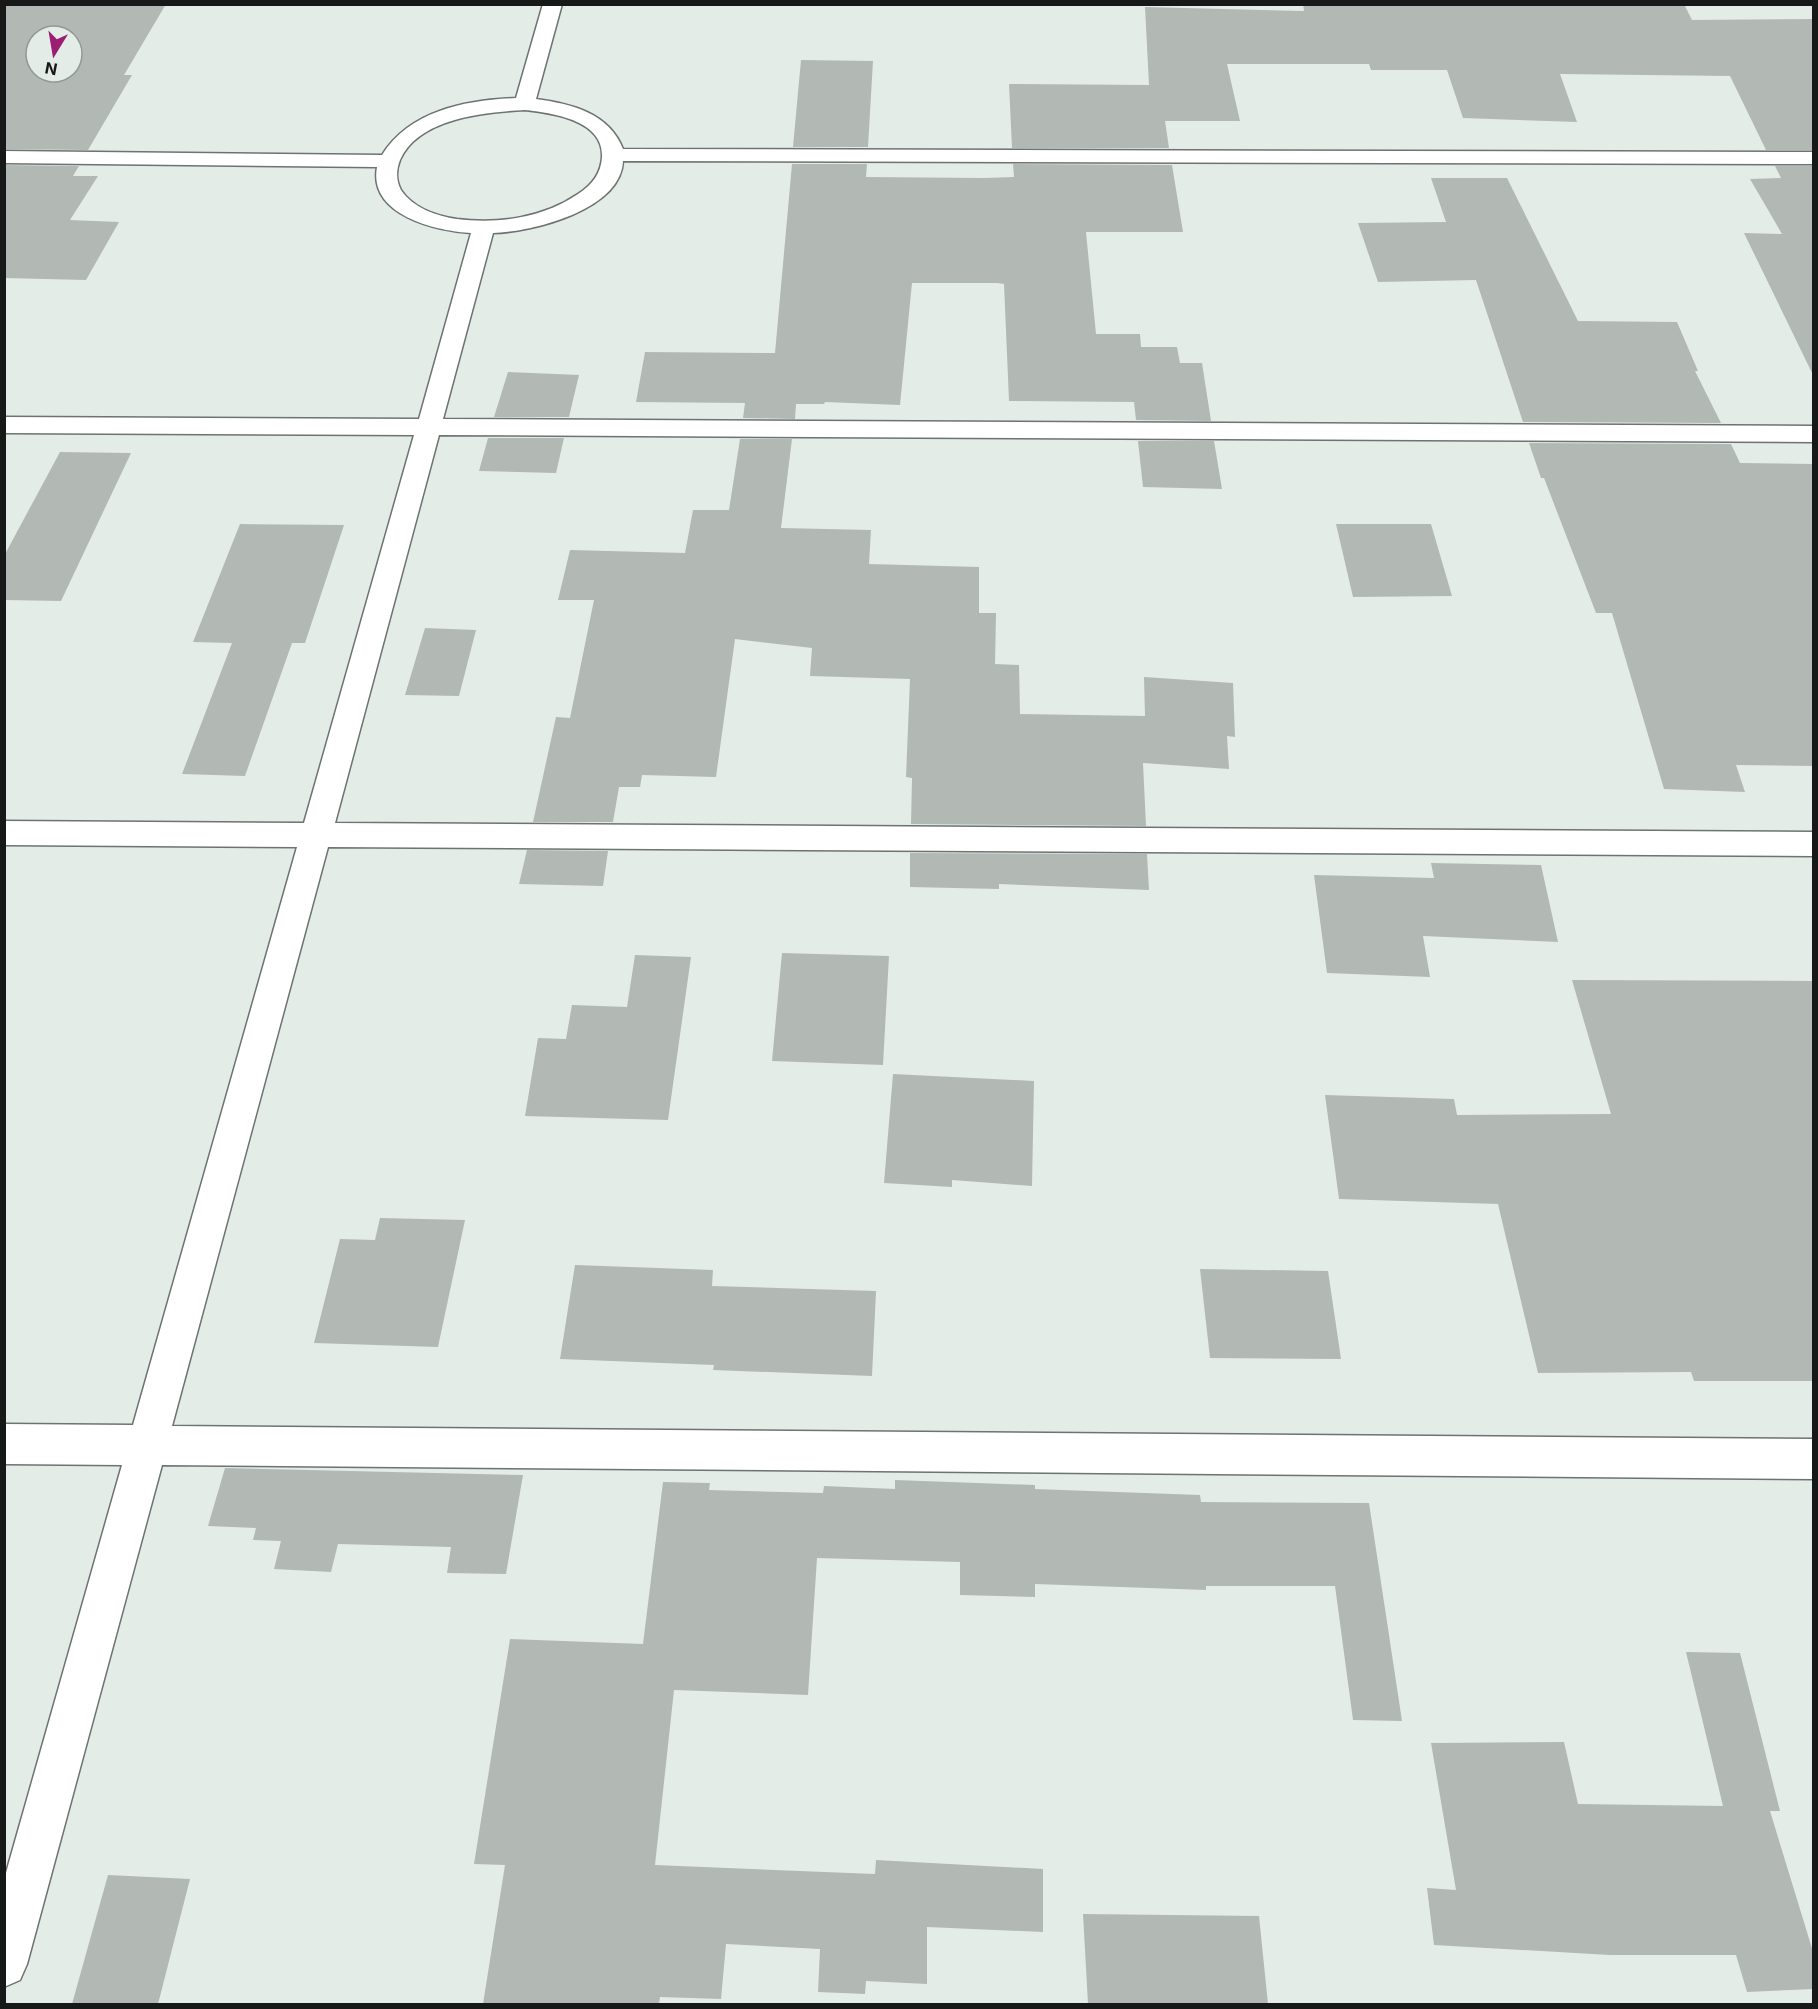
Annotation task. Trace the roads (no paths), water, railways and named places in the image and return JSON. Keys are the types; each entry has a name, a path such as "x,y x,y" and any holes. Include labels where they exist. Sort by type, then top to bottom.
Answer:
{"street":[{"path":"525,104 553,4"},
{"path":"525,104 571,112 589,120 603,131 615,155 610,172 601,186 566,210 516,225 484,227 436,222 415,213 399,202 390,190 386,176 388,161 399,145 416,130 439,118 466,110 525,104"},
{"path":"615,155 1814,158"},
{"path":"4,157 388,161"},
{"path":"4,1964 484,227"},
{"path":"4,425 1814,434"},
{"path":"4,833 1814,844"},
{"path":"4,1444 1814,1459"}]}
